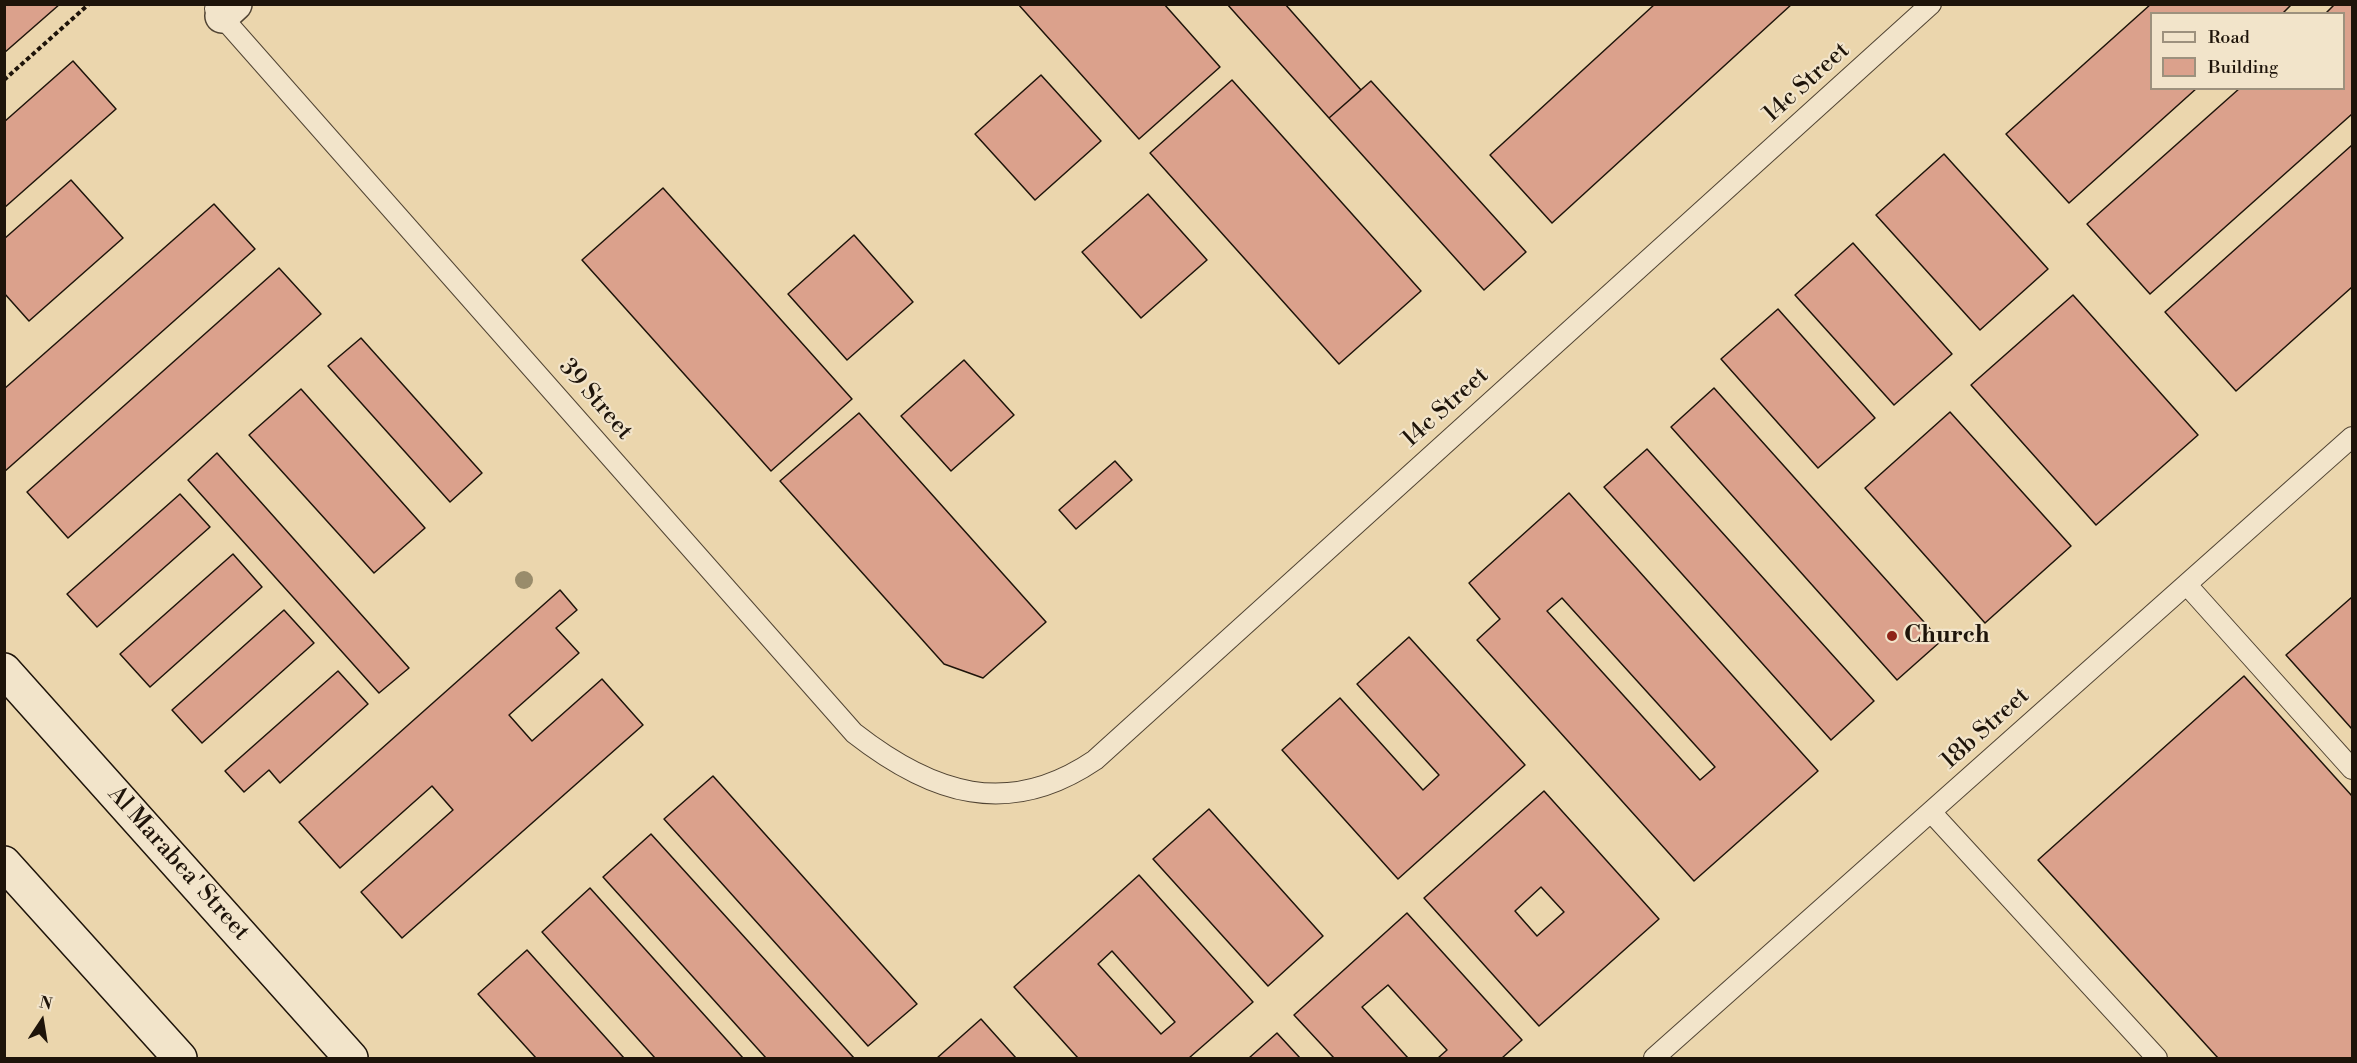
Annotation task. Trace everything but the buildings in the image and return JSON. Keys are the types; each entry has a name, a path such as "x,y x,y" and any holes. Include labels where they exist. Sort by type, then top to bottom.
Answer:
{"main road":[{"name":"Al Marabea' Street","path":"4,670 351,1059"},
{"path":"4,863 180,1059"}],"lane":[{"name":"14c Street","path":"969,791 996,794 1023,792 1048,786 1065,779 1095,760 1931,4"},
{"name":"39 Street","path":"223,8 855,733 880,753 908,770 969,791"},
{"name":"18b Street","path":"1654,1059 2352,437"},
{"path":"2187,585 2352,769"},
{"path":"1931,812 2157,1059"}],"path":[{"path":"4,80 89,4"}],"place":[{"name":"Church","path":"1892,636"}]}
